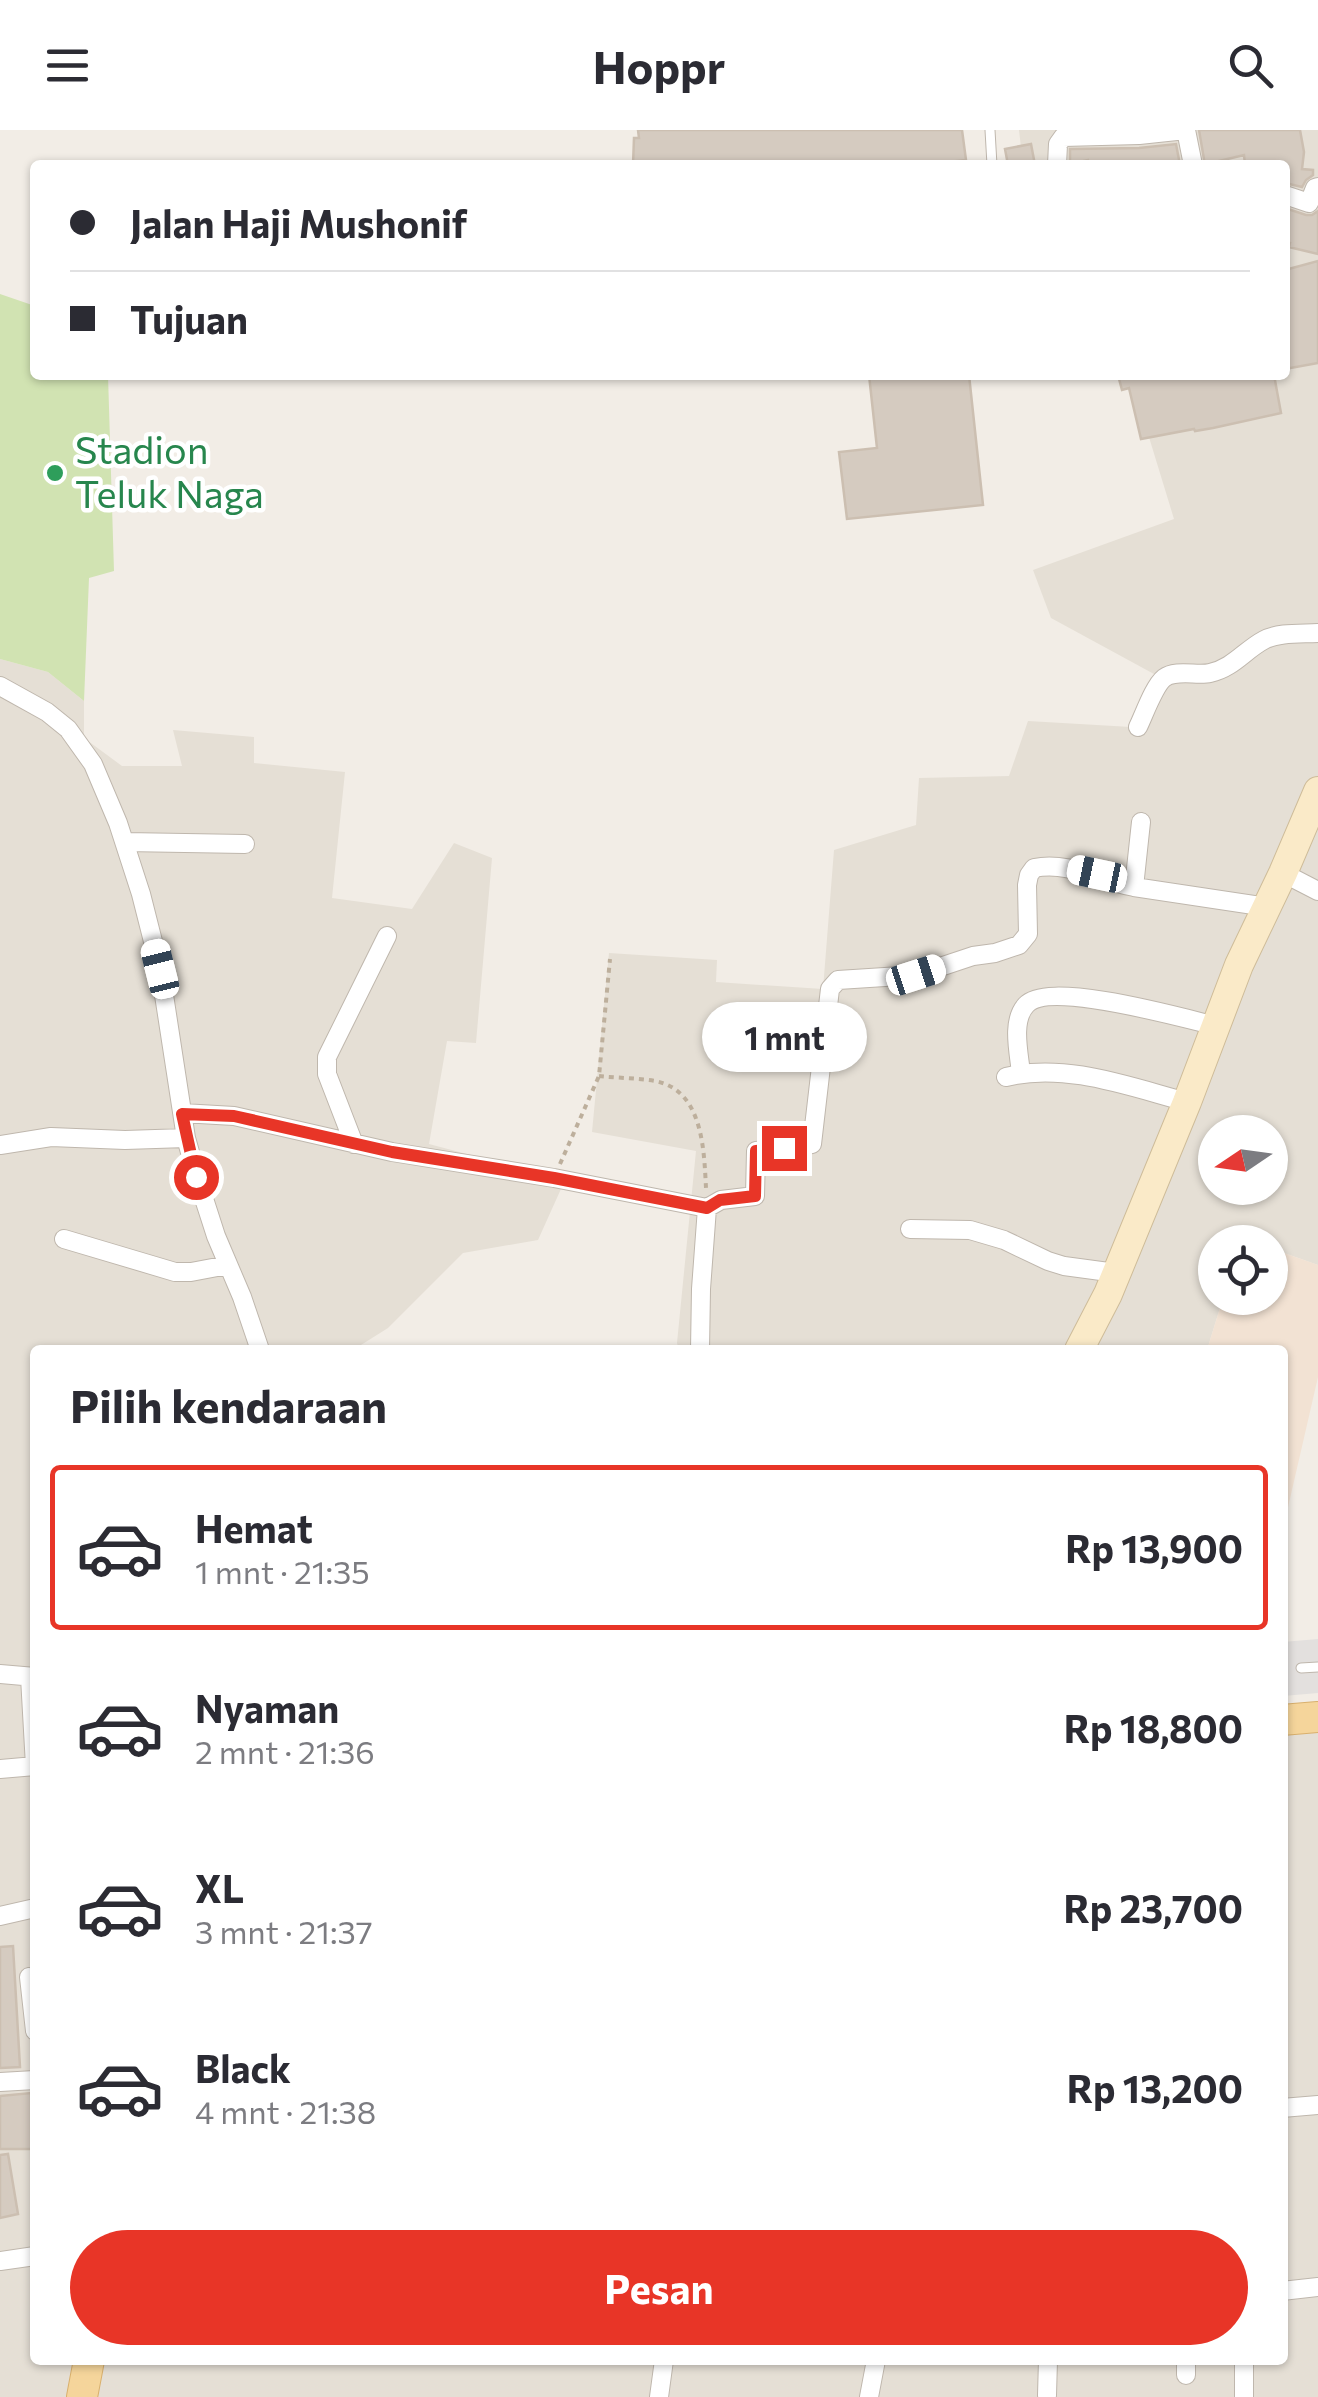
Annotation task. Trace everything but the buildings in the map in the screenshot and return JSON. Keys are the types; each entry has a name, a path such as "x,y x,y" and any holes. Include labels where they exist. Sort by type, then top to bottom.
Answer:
{"main road":[{"path":"1081,1345 1116,1273 1187,1102 1239,965 1318,792"},
{"path":"1288,1719 1318,1716"},
{"path":"82,2397 88,2365"}],"street":[{"path":"1057,160 1062,137 1186,130 1191,160"},
{"path":"1290,196 1309,203 1318,187"},
{"path":"1138,727 1165,678 1219,670 1260,642 1276,636 1318,633"},
{"path":"0,686 47,712 80,744 93,764 125,842 160,969 186,1138 207,1210 258,1345"},
{"path":"1134,887 1141,822"},
{"path":"125,842 244,844"},
{"path":"182,1114 234,1116 392,1152 707,1208 720,1200 755,1196 756,1151 812,1144 830,990 838,980 916,975 1020,945 1028,934 1028,885 1034,868 1054,866 1134,887 1267,907"},
{"path":"1283,873 1318,891"},
{"path":"354,1144 327,1074 327,1058 388,936"},
{"path":"1187,1102 1070,1073 1013,1075 1018,1021 1032,1000 1092,997 1216,1026"},
{"path":"0,1144 52,1136 186,1138"},
{"path":"700,1345 707,1208"},
{"path":"910,1229 970,1230 1004,1240 1048,1262 1116,1273"},
{"path":"64,1239 175,1272 228,1265"},
{"path":"0,1674 30,1677"},
{"path":"0,1769 30,1766"},
{"path":"0,1916 30,1909"},
{"path":"28,1977 30,1992"},
{"path":"0,2082 30,2080"},
{"path":"1288,2108 1318,2105"},
{"path":"0,2261 30,2257"},
{"path":"1288,2290 1318,2286"},
{"path":"659,2397 663,2365"},
{"path":"868,2397 875,2365"},
{"path":"1046,2395 1048,2365"},
{"path":"1244,2365 1244,2397"}],"lane":[{"path":"990,130 992,160"},
{"path":"1301,1668 1318,1667"}],"path":[{"path":"554,1178 599,1076 610,959"},
{"path":"599,1076 657,1082 670,1086 688,1101 703,1141 707,1208"}],"shaded area":[{"path":"1019,130 1318,130 1318,1265 1288,1254 1288,1225 1198,1225 1198,1315 1218,1315 1209,1345 678,1345 696,1151 592,1132 609,953 717,960 716,982 823,989 834,850 916,825 919,778 1009,776 1028,721 1131,727 1165,680 1051,618 1033,570 1174,519 1132,380 1290,380 1290,160 1022,160"},
{"path":"0,659 48,672 84,701 84,738 122,766 182,766 173,730 254,737 254,763 345,772 332,898 412,909 454,843 492,858 476,1043 447,1041 429,1144 565,1180 538,1240 463,1253 388,1328 361,1345 30,1345 30,2365 1288,2365 1288,1730 1318,1727 1318,2397 0,2397"},
{"path":"1288,1254 1318,1265 1318,1377 1288,1507 1288,1345 1209,1345 1218,1315 1288,1315"},
{"path":"1318,1639 1318,1693 1288,1696 1288,1642"}],"green space":[{"name":"Stadion Teluk Naga","path":"0,294 30,304 30,380 108,380 114,571 89,578 84,701 48,672 0,659"}],"place":[{"name":"Stadion Teluk Naga","path":"55,473"}],"route":[{"path":"196,1177 182,1114 234,1116 392,1152 707,1208 720,1200 755,1196 756,1151 784,1148"}]}
